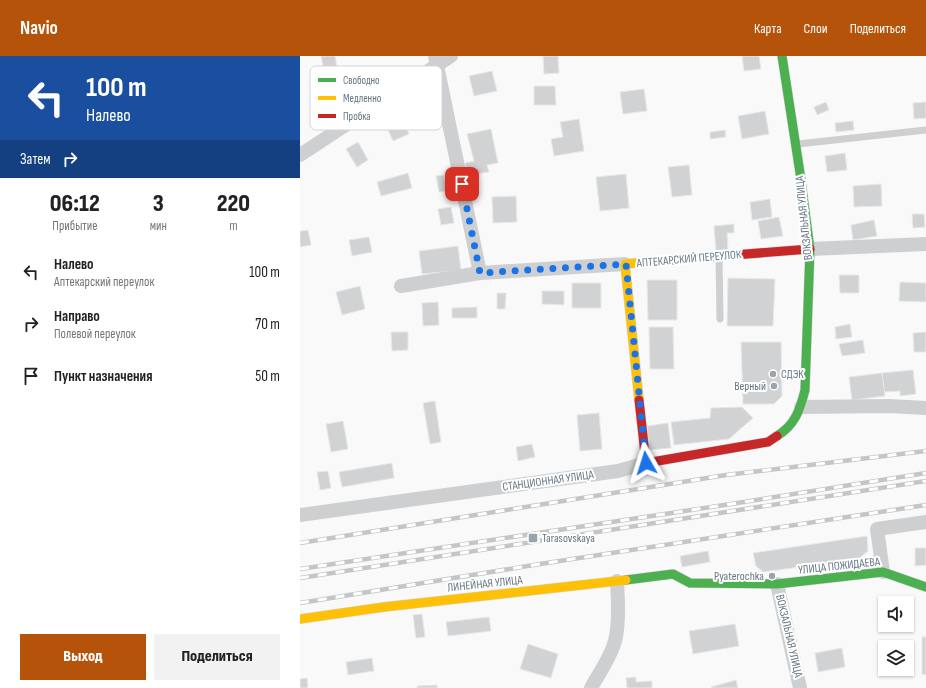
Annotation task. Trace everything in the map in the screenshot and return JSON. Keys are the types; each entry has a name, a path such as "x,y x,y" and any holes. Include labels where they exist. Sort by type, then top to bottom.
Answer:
{"street":[{"path":"436,61 451,56"},
{"name":"ВОКЗАЛЬНАЯ УЛИЦА","path":"782,56 796,144 810,249 805,390 801,407 790,425"},
{"path":"442,90 480,273"},
{"path":"300,154 335,130"},
{"path":"810,249 926,244"},
{"name":"АПТЕКАРСКИЙ ПЕРЕУЛОК","path":"401,286 480,273 626,264 810,249"},
{"path":"626,264 646,463"},
{"path":"801,407 889,406 926,408"},
{"name":"СТАНЦИОННАЯ УЛИЦА","path":"300,515 618,471 646,463 768,442 782,433 790,425"},
{"path":"883,572 877,529 926,522"},
{"name":"УЛИЦА ПОЖИДАЕВА","path":"673,574 690,583 777,584 883,572 926,587"},
{"name":"ЛИНЕЙНАЯ УЛИЦА","path":"300,619 384,607 617,582 673,574"},
{"path":"590,688 614,645 619,603 617,582"},
{"name":"ВОКЗАЛЬНАЯ УЛИЦА","path":"777,584 800,688"}],"lane":[{"path":"796,144 926,130"},
{"path":"719,256 720,319"}],"building":[{"path":"321,56 335,56 337,66 323,66"},
{"path":"543,56 558,56 559,73 544,74"},
{"path":"742,56 759,56 761,69 744,71"},
{"path":"492,71 497,91 474,96 469,76"},
{"path":"534,86 555,86 556,105 534,105"},
{"path":"644,89 647,111 623,114 620,92"},
{"path":"826,102 829,110 817,115 814,107"},
{"path":"926,102 926,118 914,119 913,103"},
{"path":"765,111 769,134 742,139 738,116"},
{"path":"579,119 584,151 554,156 551,139 563,137 560,122"},
{"path":"853,121 854,130 836,132 835,123"},
{"path":"491,129 498,163 487,165 489,172 468,175 465,163 474,161 467,134"},
{"path":"388,130 407,130 409,134 393,141"},
{"path":"725,130 726,137 710,139 710,132"},
{"path":"358,142 368,160 357,167 346,149"},
{"path":"845,153 847,170 827,172 825,156"},
{"path":"689,165 692,195 672,197 668,167"},
{"path":"408,173 412,188 381,196 377,182"},
{"path":"626,174 629,208 600,211 596,177"},
{"path":"444,175 447,191 439,192 436,176"},
{"path":"881,184 882,206 854,207 853,186"},
{"path":"516,196 517,222 493,223 492,197"},
{"path":"770,199 772,217 752,220 750,202"},
{"path":"451,207 454,223 441,225 438,209"},
{"path":"912,214 924,214 925,227 913,228"},
{"path":"779,217 783,236 761,239 758,221"},
{"path":"874,220 877,236 853,240 851,225"},
{"path":"734,224 734,233 727,233 728,251 716,252 714,226"},
{"path":"308,230 311,245 300,247 300,231"},
{"path":"369,237 372,252 352,256 349,240"},
{"path":"458,246 461,270 422,274 419,251"},
{"path":"839,275 859,275 859,293 840,293"},
{"path":"728,278 775,279 773,326 727,326"},
{"path":"647,280 677,280 677,320 648,320"},
{"path":"900,282 926,283 926,302 899,301"},
{"path":"572,283 601,283 601,308 572,308"},
{"path":"360,286 365,309 342,315 336,292"},
{"path":"542,291 564,291 564,305 542,304"},
{"path":"497,293 506,293 505,309 497,309"},
{"path":"438,302 439,325 423,326 422,303"},
{"path":"477,307 477,318 452,318 452,308"},
{"path":"850,324 852,337 836,339 835,327"},
{"path":"649,327 673,327 674,369 650,369"},
{"path":"391,332 408,332 408,350 392,351"},
{"path":"926,332 926,352 914,352 913,333"},
{"path":"863,340 865,353 842,356 839,344"},
{"path":"741,342 781,342 782,396 774,404 743,404"},
{"path":"913,370 916,394 900,396 900,391 884,392 882,373"},
{"path":"882,373 885,396 852,400 849,377"},
{"path":"435,401 441,442 430,444 423,403"},
{"path":"742,407 753,418 729,439 674,445 671,422 710,418 711,408"},
{"path":"599,413 602,449 580,451 577,415"},
{"path":"343,421 348,449 331,452 326,424"},
{"path":"668,423 671,448 649,450 647,426"},
{"path":"532,444 535,457 518,461 516,447"},
{"path":"392,463 394,478 342,487 339,472"},
{"path":"328,471 331,488 320,490 317,472"},
{"path":"867,536 868,551 858,559 763,572 756,566 753,553"},
{"path":"915,548 926,548 926,565 915,566"},
{"path":"708,551 710,562 682,567 680,556"},
{"path":"422,614 425,637 416,638 413,615"},
{"path":"489,617 491,631 448,636 446,622"},
{"path":"735,624 739,646 693,654 689,631"},
{"path":"922,637 926,637 926,675 922,674"},
{"path":"528,644 558,654 551,678 520,669"},
{"path":"842,648 845,667 818,672 815,653"},
{"path":"372,658 374,671 348,675 346,662"},
{"path":"636,677 636,682 652,681 652,688 627,688 626,678"},
{"path":"307,678 308,688 300,688 300,679"},
{"path":"736,680 738,688 711,687"},
{"path":"437,685 437,688 417,688 417,686"}],"railway":[{"path":"300,543 726,475 926,451"},
{"path":"300,569 926,473"},
{"path":"300,578 926,481"},
{"path":"300,603 540,564 926,505"}],"traffic: fast":[{"path":"777,436 788,427 796,416 805,390 810,249 782,56"},
{"path":"626,580 673,574 690,583 777,584 883,572 926,587"}],"traffic: slow":[{"path":"639,400 625,264 658,261"},
{"path":"300,619 384,607 626,580"}],"traffic: jam":[{"path":"658,261 810,249"},
{"path":"639,400 646,463 768,442 777,436"}],"place":[{"name":"СДЭК","path":"773,374"},
{"name":"Верный","path":"774,386"},
{"name":"Tarasovskaya","path":"533,538"},
{"name":"Pyaterochka","path":"772,576"}],"route":[{"path":"462,184 480,273 626,264 646,463"}]}
